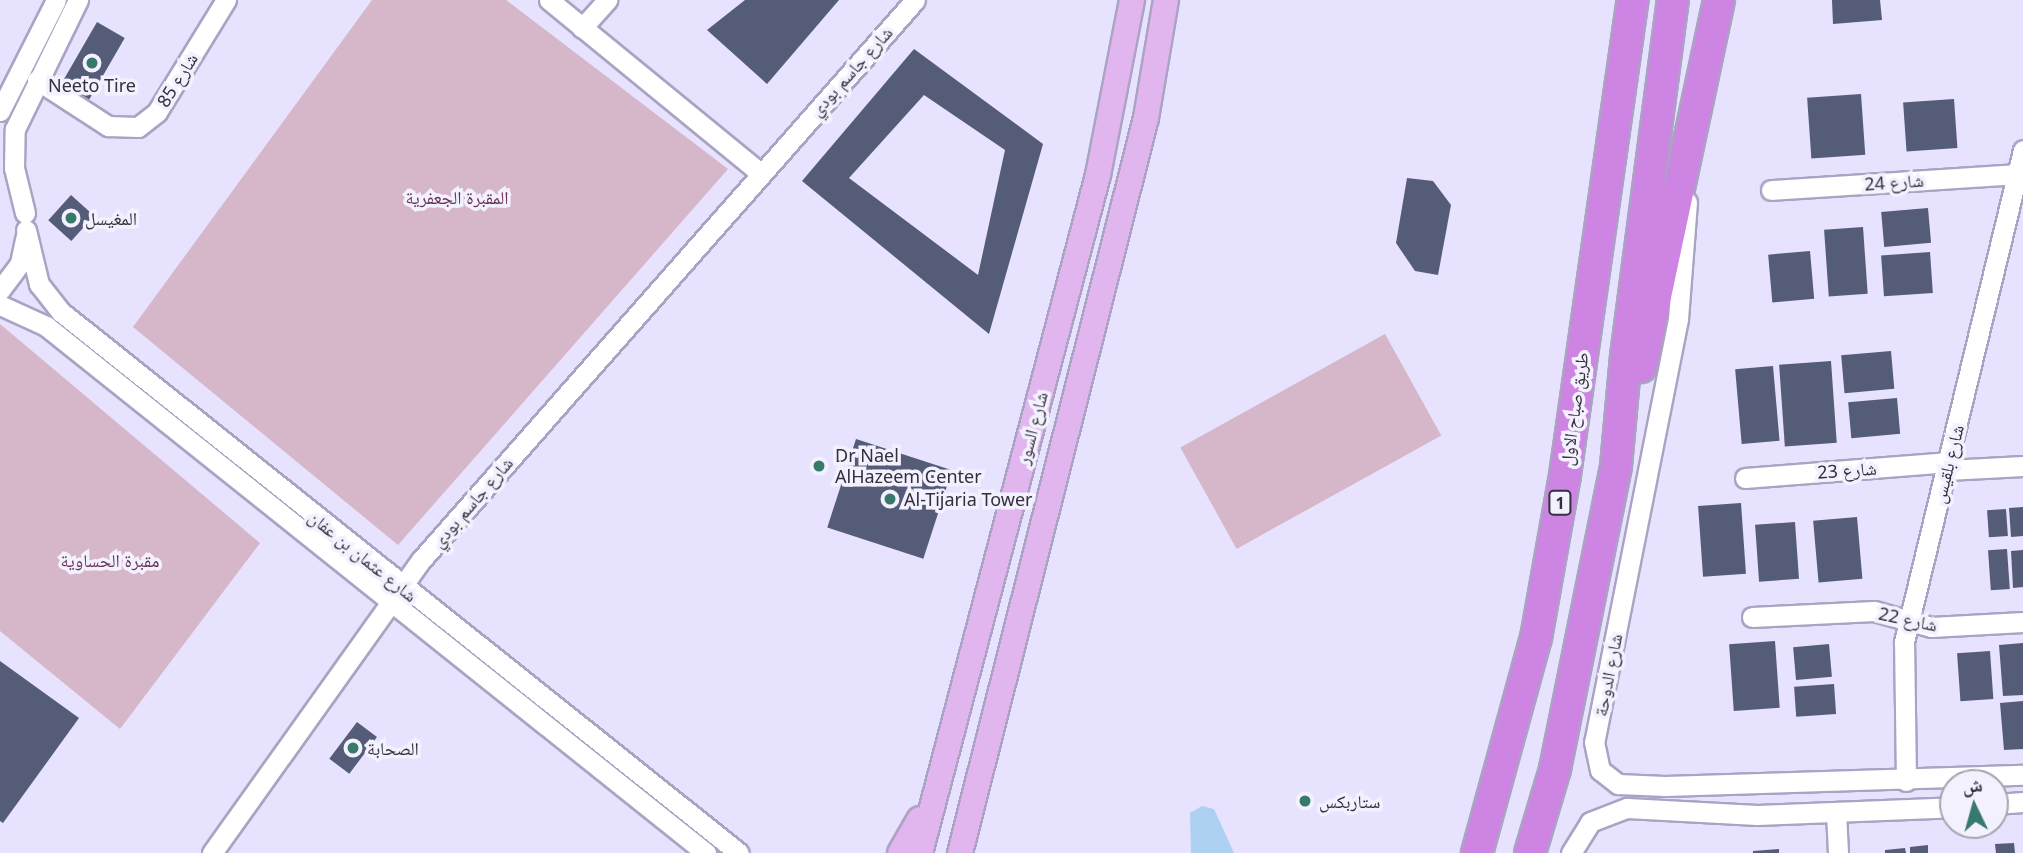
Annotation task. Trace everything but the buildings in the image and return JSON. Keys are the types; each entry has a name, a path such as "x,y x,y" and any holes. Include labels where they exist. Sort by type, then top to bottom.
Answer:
{"highway":[{"path":"1611,0 1612,146"},
{"name":"طريق صباح الاول","path":"1477,853 1536,638 1565,475 1633,0"},
{"path":"1616,466 1626,356 1673,0"},
{"path":"1530,853 1555,769 1616,466 1689,156 1719,0"}],"main road":[{"name":"شارع السور","path":"960,853 1146,118 1166,0"},
{"name":"شارع السور","path":"920,853 943,778 1098,175 1128,6"},
{"path":"900,853 943,778"}],"street":[{"path":"0,111 56,0"},
{"name":"شارع عثمان بن عفان","path":"78,0 37,80 14,137 14,168 35,273 53,304 706,853"},
{"name":"شارع 85","path":"37,80 108,126 138,127 157,112 226,0"},
{"path":"549,0 759,172"},
{"path":"582,27 607,0"},
{"name":"شارع جاسم بودي","path":"212,853 395,594 759,172 915,0"},
{"name":"شارع بلقيس","path":"1906,780 1901,673 1908,620 1948,466 2023,150"},
{"name":"شارع الدوحة","path":"1689,156 1678,319 1594,751 1603,774 1618,784 1737,787 1939,781"},
{"path":"0,173 26,222 20,263 0,290"},
{"name":"شارع 24","path":"1771,190 2016,174"},
{"name":"شارع عثمان بن عفان","path":"0,305 46,326 739,853"},
{"name":"شارع 23","path":"1745,478 1948,466 2023,466"},
{"name":"شارع 22","path":"1752,617 1874,611 1938,628 2023,622"},
{"path":"1730,813 1725,808 1725,793 1737,787"},
{"path":"1571,853 1584,828 1612,811 1635,808 1730,813 1939,808"},
{"path":"1836,812 1838,853"}],"green space":[{"name":"المقبرة الجعفرية","path":"372,0 506,0 728,169 398,545 133,327"},
{"name":"مقبرة الحساوية","path":"0,324 260,543 120,729 0,631"},
{"path":"1385,334 1441,435 1237,549 1180,447"}],"water":[{"path":"1202,806 1214,809 1234,853 1191,853 1190,813"}],"place":[{"name":"Neeto Tire","path":"92,63"},
{"name":"المغيسل","path":"71,218"},
{"name":"Dr Nael AlHazeem Center","path":"819,466"},
{"name":"Al-Tijaria Tower","path":"890,499"},
{"name":"الصحابة","path":"353,748"},
{"name":"ستاربكس","path":"1305,801"}]}
